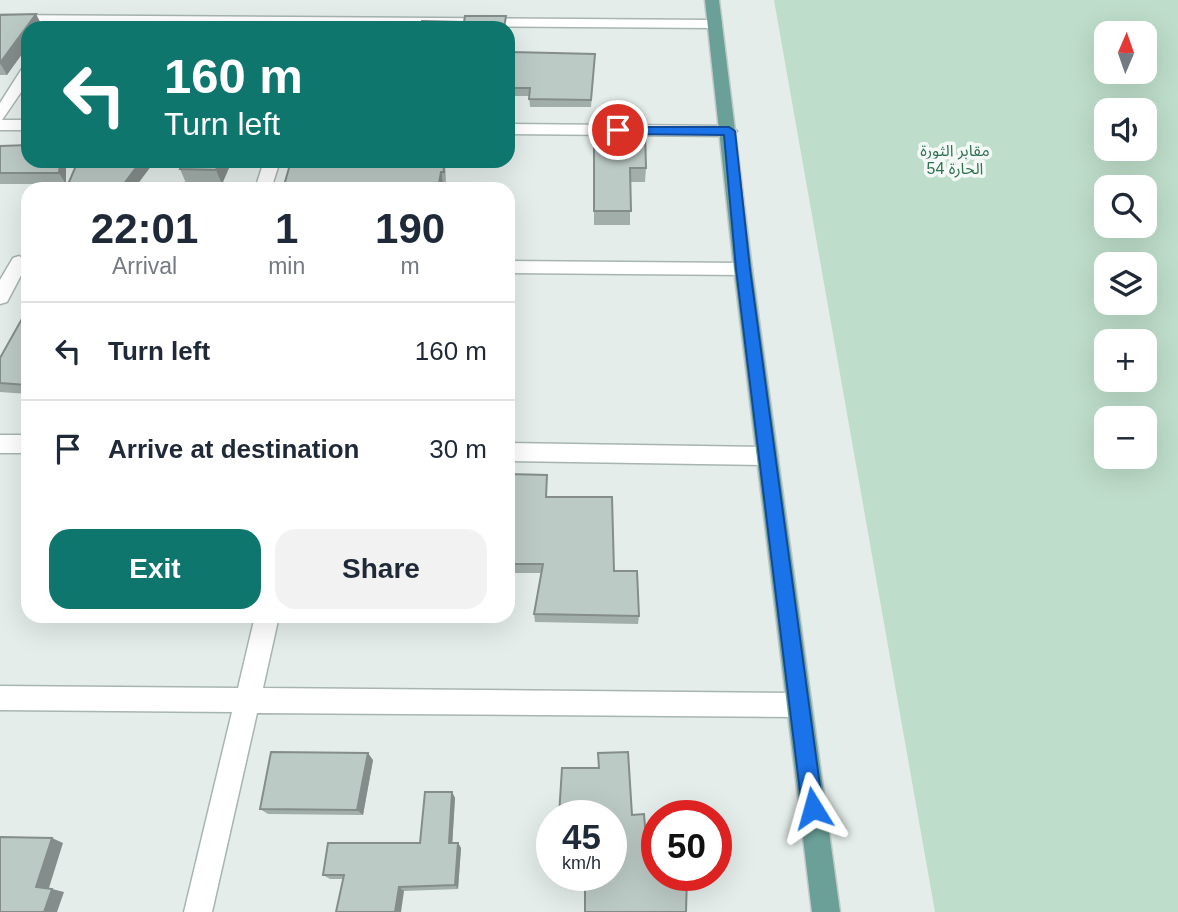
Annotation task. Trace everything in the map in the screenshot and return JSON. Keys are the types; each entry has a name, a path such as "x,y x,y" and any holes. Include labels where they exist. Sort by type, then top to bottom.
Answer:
{"main road":[{"path":"712,0 743,269 826,912"}],"street":[{"path":"0,19 23,21"},
{"path":"134,21 237,21"},
{"path":"515,24 714,24"},
{"path":"0,116 21,82"},
{"path":"0,125 21,125"},
{"path":"515,129 729,131"},
{"path":"0,262 21,262"},
{"path":"0,297 21,266"},
{"path":"515,267 743,269"},
{"path":"0,444 21,444"},
{"path":"515,452 767,456"},
{"path":"198,912 265,623"},
{"path":"0,698 799,705"}],"green space":[{"name":"مقابر الثورة الحارة 54","path":"774,0 1178,0 1178,912 935,912"}],"building":[{"path":"36,14 31,21 21,21 21,34 0,63 0,15"},
{"path":"465,16 506,16 505,21 464,21"},
{"path":"515,52 595,54 591,100 529,99 530,88 515,88"},
{"path":"594,129 645,130 646,168 630,168 631,211 594,211"},
{"path":"21,145 21,168 59,168 59,173 0,173 0,146"},
{"path":"75,168 136,168 125,182 69,182"},
{"path":"180,168 217,168 216,170"},
{"path":"289,168 444,168 444,172 441,172 439,182 285,182"},
{"path":"21,320 21,385 0,383 0,358"},
{"path":"515,474 547,475 546,497 612,497 614,571 637,571 639,616 534,614 543,564 515,564"},
{"path":"271,752 368,753 357,810 260,809"},
{"path":"628,752 632,815 641,814 641,891 687,891 686,912 585,912 585,891 627,891 627,800 560,800 562,768 599,768 598,753"},
{"path":"425,792 452,792 449,843 458,843 455,885 399,887 395,912 336,912 344,875 323,875 328,843 420,843"},
{"path":"0,837 52,838 36,887 52,889 44,912 0,912"}],"route":[{"path":"618,130 729,131 743,269 813,808"}]}
